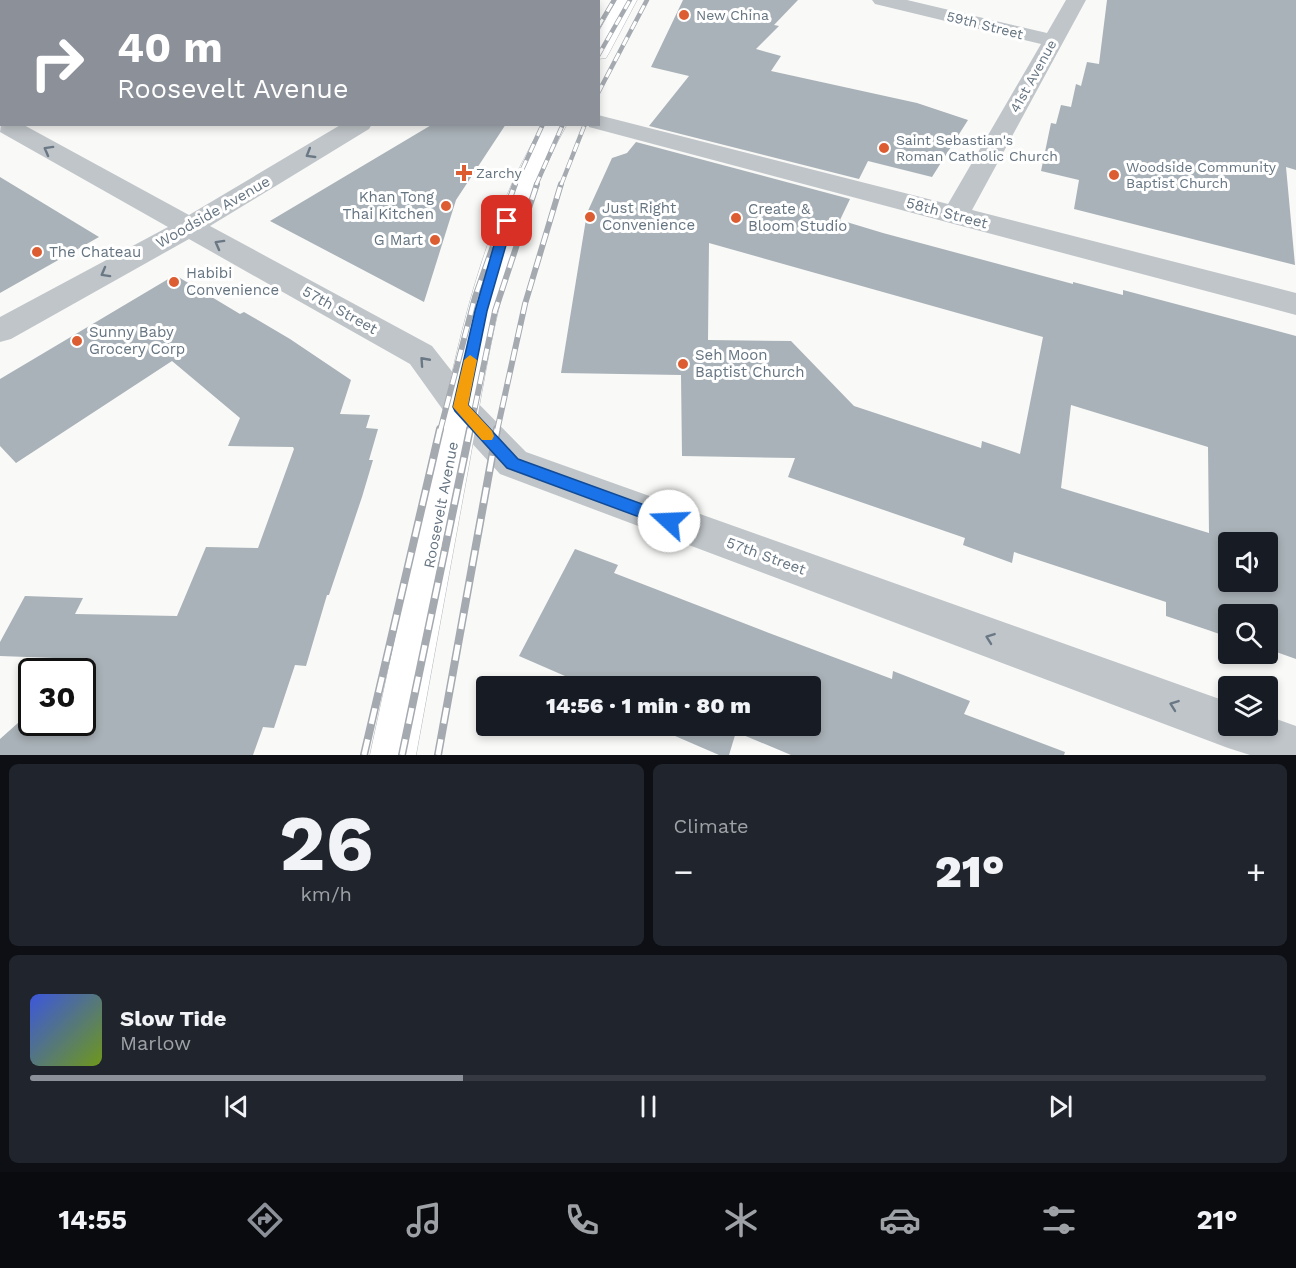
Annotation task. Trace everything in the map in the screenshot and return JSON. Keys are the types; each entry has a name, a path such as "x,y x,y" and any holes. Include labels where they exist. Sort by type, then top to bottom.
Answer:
{"main road":[{"path":"600,49 627,0"},
{"name":"Roosevelt Avenue","path":"393,755 460,407 499,243 515,199 554,126"}],"street":[{"name":"59th Street","path":"882,0 1053,41"},
{"name":"41st Avenue","path":"956,215 1076,0"},
{"name":"58th Street","path":"600,123 1296,304"},
{"name":"57th Street","path":"6,126 421,355 460,407 513,463 1218,721"},
{"name":"Woodside Avenue","path":"0,331 189,227 357,126"},
{"name":"57th Street","path":"1260,736 1296,749"}],"building":[{"path":"683,0 798,0 774,25 779,26 756,49 781,56 771,71 917,103 968,120 932,177 868,161 859,179 649,126 689,76 651,67"},
{"path":"1107,0 1296,0 1296,170 1286,167 1295,265 1074,209 1079,180 1041,171 1051,123 1056,124 1061,105 1071,107 1076,84 1081,86 1087,62 1099,64"},
{"path":"430,126 505,126 456,200 424,302 270,221"},
{"path":"636,142 850,199 840,220 883,233 1073,284 1073,282 1123,295 1123,290 1296,336 1296,659 1278,653 1278,604 1218,604 1218,634 1166,616 1166,602 1014,552 1012,563 963,545 965,538 788,477 795,458 682,456 681,375 561,373 587,213 612,158 627,153","holes":["709,243 1043,337 1020,454 982,441 981,448 854,406 791,341 708,340","1071,405 1208,447 1209,533 1061,488"]},
{"name":"The Chateau","path":"0,177 99,237 0,293"},
{"path":"175,275 240,314 244,312 290,339 351,380 340,414 370,415 366,428 378,429 369,460 373,460 329,595 327,595 306,666 295,665 274,728 263,727 253,755 0,755 0,739 18,723 18,736 96,736 96,658 0,656 0,642 25,596 83,598 75,614 177,616 206,547 258,548 294,449 293,447 228,446 240,418 172,361 16,463 0,446 0,379"},
{"path":"575,549 618,565 614,573 769,633 892,679 893,671 970,701 964,714 1065,752 1064,755 791,755 746,736 821,736 821,676 565,676 519,656"},
{"path":"675,736 735,736 729,755 719,755"}],"railway":[{"path":"600,24 614,0"},
{"path":"600,52 630,0"},
{"path":"600,89 647,0"},
{"path":"515,185 542,126"},
{"path":"536,185 562,126"},
{"path":"561,185 584,126"},
{"path":"440,431 475,297 515,184"},
{"path":"470,431 495,311 537,184"},
{"path":"497,431 525,304 561,184"},
{"path":"364,755 440,429"},
{"path":"402,755 470,429"},
{"path":"438,755 497,429"}],"slow traffic":[{"path":"470,360 460,407 487,436"}],"place":[{"name":"New China","path":"684,15"},
{"name":"Saint Sebastian's Roman Catholic Church","path":"884,148"},
{"name":"Zarchy","path":"464,173"},
{"name":"Woodside Community Baptist Church","path":"1114,175"},
{"name":"Khan Tong Thai Kitchen","path":"446,206"},
{"name":"Just Right Convenience","path":"590,217"},
{"name":"Create & Bloom Studio","path":"736,218"},
{"name":"G Mart","path":"435,240"},
{"name":"The Chateau","path":"37,252"},
{"name":"Habibi Convenience","path":"174,282"},
{"name":"Sunny Baby Grocery Corp","path":"77,341"},
{"name":"Seh Moon Baptist Church","path":"683,364"}],"route":[{"path":"507,221 481,311 460,407 513,463 669,521"}]}
